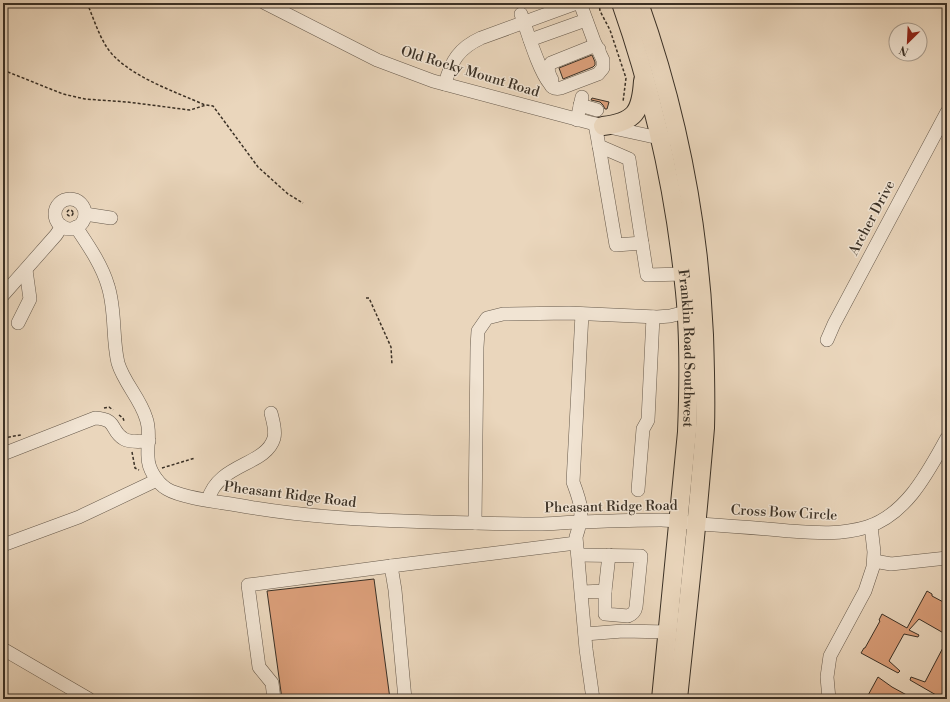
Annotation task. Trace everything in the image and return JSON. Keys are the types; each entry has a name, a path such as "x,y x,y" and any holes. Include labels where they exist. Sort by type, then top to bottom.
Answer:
{"highway":[{"name":"Franklin Road Southwest","path":"621,3 644,72 669,138 694,228 699,268 705,360 705,427 668,632 661,699"},
{"name":"Franklin Road Southwest","path":"639,3 652,41 667,96 671,185 683,274 686,312 688,372 688,523 678,699"},
{"path":"598,120 612,125 624,121 637,111 642,96 644,72"}],"street":[{"name":"Old Rocky Mount Road","path":"265,3 377,60 408,72 577,120 598,120 669,138"},
{"path":"446,84 453,62 468,44 522,18 577,3"},
{"path":"522,18 538,61 549,83 557,89 598,74 602,70 604,62 580,3"},
{"path":"530,40 586,20"},
{"path":"538,61 596,45"},
{"path":"596,45 596,47 591,47 554,62 549,65 549,73 554,81 558,84 562,84 596,70 601,67 604,62"},
{"path":"577,120 581,101 598,120 599,146 616,245 642,243"},
{"name":"Archer Drive","path":"827,340 834,324 947,112"},
{"path":"599,146 629,159 648,275 683,274"},
{"path":"70,199 83,205 85,214 83,222 76,227 67,228 65,217 59,223 56,214 58,205 62,202 70,199"},
{"path":"85,214 112,218"},
{"path":"3,295 56,235 65,217"},
{"name":"Pheasant Ridge Road","path":"76,227 98,265 108,286 111,298 118,360 125,379 147,419 149,440 147,455 149,464 167,490 178,494 208,500 304,515 368,520 541,524 664,520 688,523"},
{"path":"18,323 30,299 26,270"},
{"path":"475,523 478,331 487,318 503,314 582,314 653,317 670,316 686,312"},
{"path":"582,314 573,482 579,499 581,522 576,537 593,699"},
{"path":"638,490 643,429 648,420 653,317"},
{"path":"208,500 214,486 220,479 268,449 274,437 275,430 271,413"},
{"path":"3,454 95,418 104,419 111,422 119,435 125,439 131,441 149,440"},
{"name":"Cross Bow Circle","path":"688,523 818,533 841,532 871,526 894,512 908,499 945,446"},
{"path":"3,545 79,517 158,475"},
{"path":"829,699 827,677 830,656 865,591 874,561 871,526"},
{"path":"274,699 272,684 259,667 248,585 542,547 577,549 610,555 641,556 635,612 628,616 605,614 605,591 610,555"},
{"path":"874,561 891,564 947,558"},
{"path":"391,566 395,590 405,699"},
{"path":"582,592 605,591"},
{"path":"585,634 623,631 668,632"},
{"path":"3,649 89,699"}],"path":[{"path":"87,3 105,45 114,57 129,69 145,78 206,105 212,106 258,167 288,194 303,203"},
{"path":"599,3 600,11 610,30 626,78 623,102"},
{"path":"3,70 63,94 85,99 127,102 190,110 206,105"},
{"path":"69,210 72,210 73,213 71,216 65,217 69,210"},
{"path":"366,298 369,298 388,341 392,352 392,365"},
{"path":"158,475 195,458"}],"building":[{"path":"592,55 595,62 593,67 563,79 559,68"},
{"path":"592,98 609,102 607,109 605,109 600,102 591,100"},
{"path":"374,579 390,699 282,699 267,591"},
{"path":"927,591 932,594 932,596 947,604 947,635 919,619 909,630 919,635 918,637 904,634 889,661 900,671 898,673 861,653 880,621 879,620 882,614 907,628"},
{"path":"947,640 947,674 944,680 947,682 947,699 943,699 910,680 911,677 925,682"},
{"path":"878,677 892,687 914,699 866,699"}]}
